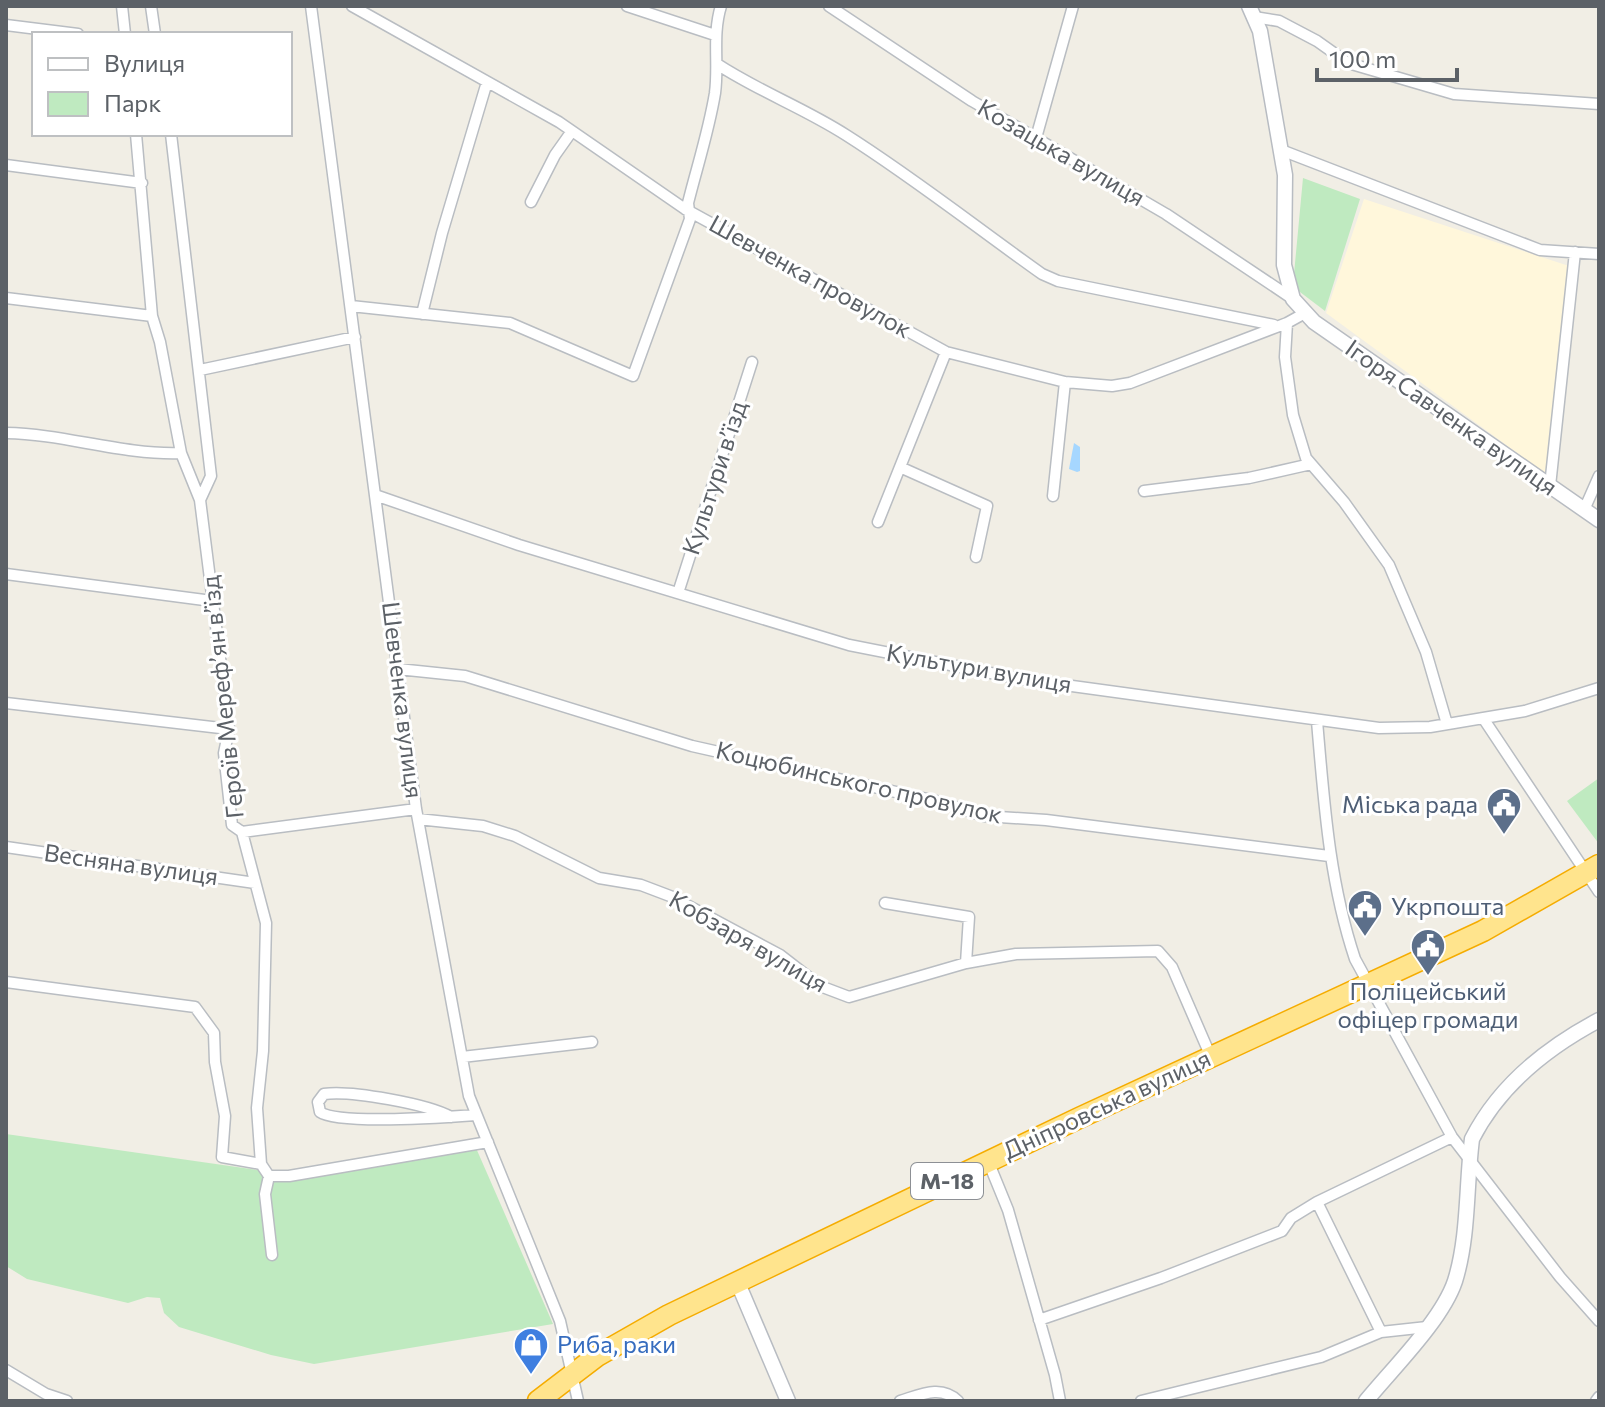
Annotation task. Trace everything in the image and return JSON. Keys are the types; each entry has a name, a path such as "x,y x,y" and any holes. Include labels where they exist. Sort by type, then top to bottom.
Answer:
{"highway":[{"name":"Дніпровська вулиця","path":"538,1401 570,1374 623,1341 737,1281 1483,931 1593,869"}],"street":[{"path":"122,6 125,32"},
{"path":"151,6 155,32"},
{"name":"Шевченка вулиця","path":"311,6 417,814 469,1096 560,1321 578,1401"},
{"name":"Шевченка провулок","path":"352,6 572,131 689,211 946,352 1065,382 1112,386 1130,383 1287,323 1305,313"},
{"path":"627,6 715,35"},
{"path":"351,306 510,323 633,376 690,219 688,203 714,95 717,64 715,35 721,6"},
{"name":"Козацька вулиця","path":"829,6 972,101 1166,214 1293,299"},
{"path":"1036,138 1073,6"},
{"path":"1251,11 1279,21 1317,41 1348,63 1454,94 1599,104"},
{"path":"1251,11 1260,31 1285,175 1284,265 1293,299"},
{"path":"6,25 62,32"},
{"path":"717,64 747,84 798,107 848,136 1042,274 1058,281 1276,325"},
{"path":"422,314 442,233 487,82"},
{"path":"531,202 555,155 572,131"},
{"path":"136,136 152,316 160,342 181,453 200,500"},
{"name":"Героїв Мерефʼян вʼїзд","path":"171,136 211,476 200,500 229,729 224,753 232,825 242,832 266,923 263,1051 257,1108 261,1164"},
{"path":"1281,150 1540,250 1599,254"},
{"path":"6,165 142,183"},
{"path":"1550,486 1575,252"},
{"path":"6,298 152,316"},
{"name":"Ігоря Савченка вулиця","path":"1293,299 1314,322 1599,520"},
{"path":"1287,323 1285,357 1293,415 1306,458 1344,502 1389,565 1426,652 1447,724"},
{"path":"200,370 355,337"},
{"path":"878,522 946,352"},
{"name":"Культури в’їзд","path":"678,593 752,362"},
{"path":"1053,496 1065,382"},
{"path":"6,433 135,452 181,453"},
{"path":"1144,491 1249,478 1311,464"},
{"path":"902,468 987,506 976,557"},
{"path":"1584,510 1599,476"},
{"name":"Культури вулиця","path":"375,495 519,545 849,645 1021,679 1379,728 1447,724 1525,711 1599,688"},
{"path":"6,574 212,601"},
{"name":"Коцюбинського провулок","path":"398,669 465,676 692,746 936,801 984,816 1046,820 1329,856"},
{"path":"6,703 229,729"},
{"path":"1483,718 1593,869 1599,892"},
{"path":"1317,721 1329,856 1355,959 1452,1137 1560,1277 1599,1321"},
{"name":"Кобзаря вулиця","path":"242,832 417,814 483,826 515,836 599,878 641,885 670,896 780,955 820,986 849,997 966,963 1016,954 1158,951 1172,967 1211,1057"},
{"name":"Весняна вулиця","path":"6,847 255,883"},
{"path":"885,903 969,917 966,963"},
{"path":"6,982 195,1007 214,1033 215,1062 225,1116 222,1157 261,1164 269,1176 265,1194 272,1255"},
{"path":"1366,1401 1442,1307 1454,1282 1462,1250 1472,1139 1491,1107 1534,1062 1565,1038 1599,1020"},
{"path":"462,1057 592,1042"},
{"path":"451,1117 418,1105 355,1095 324,1094 318,1102 320,1112 337,1119 451,1117 476,1115"},
{"path":"1039,1320 1161,1278 1282,1231 1291,1218 1317,1202 1452,1137"},
{"path":"269,1176 289,1176 488,1142"},
{"path":"988,1161 1008,1210 1060,1401"},
{"path":"1317,1202 1381,1332"},
{"path":"737,1281 788,1401"},
{"path":"1141,1401 1321,1357 1381,1332 1427,1327"},
{"path":"6,1370 46,1394 67,1401"},
{"path":"900,1401 938,1390 951,1394 958,1401"}],"shaded area":[{"path":"1364,199 1569,266 1547,475 1326,313"}],"green space":[{"path":"1303,178 1360,199 1325,311 1296,289 1294,274"},
{"path":"1599,778 1599,844 1567,801"},
{"path":"6,1134 258,1170 268,1183 476,1148 553,1324 314,1364 271,1355 179,1327 164,1313 160,1298 147,1297 128,1303 27,1279 6,1266"}],"water":[{"path":"1074,443 1080,447 1080,471 1077,472 1069,469"}],"place":[{"name":"Міська рада","path":"1504,836"},
{"name":"Укрпошта","path":"1365,938"},
{"name":"Поліцейський офіцер громади","path":"1428,977"},
{"name":"Риба, раки","path":"531,1376"}]}
